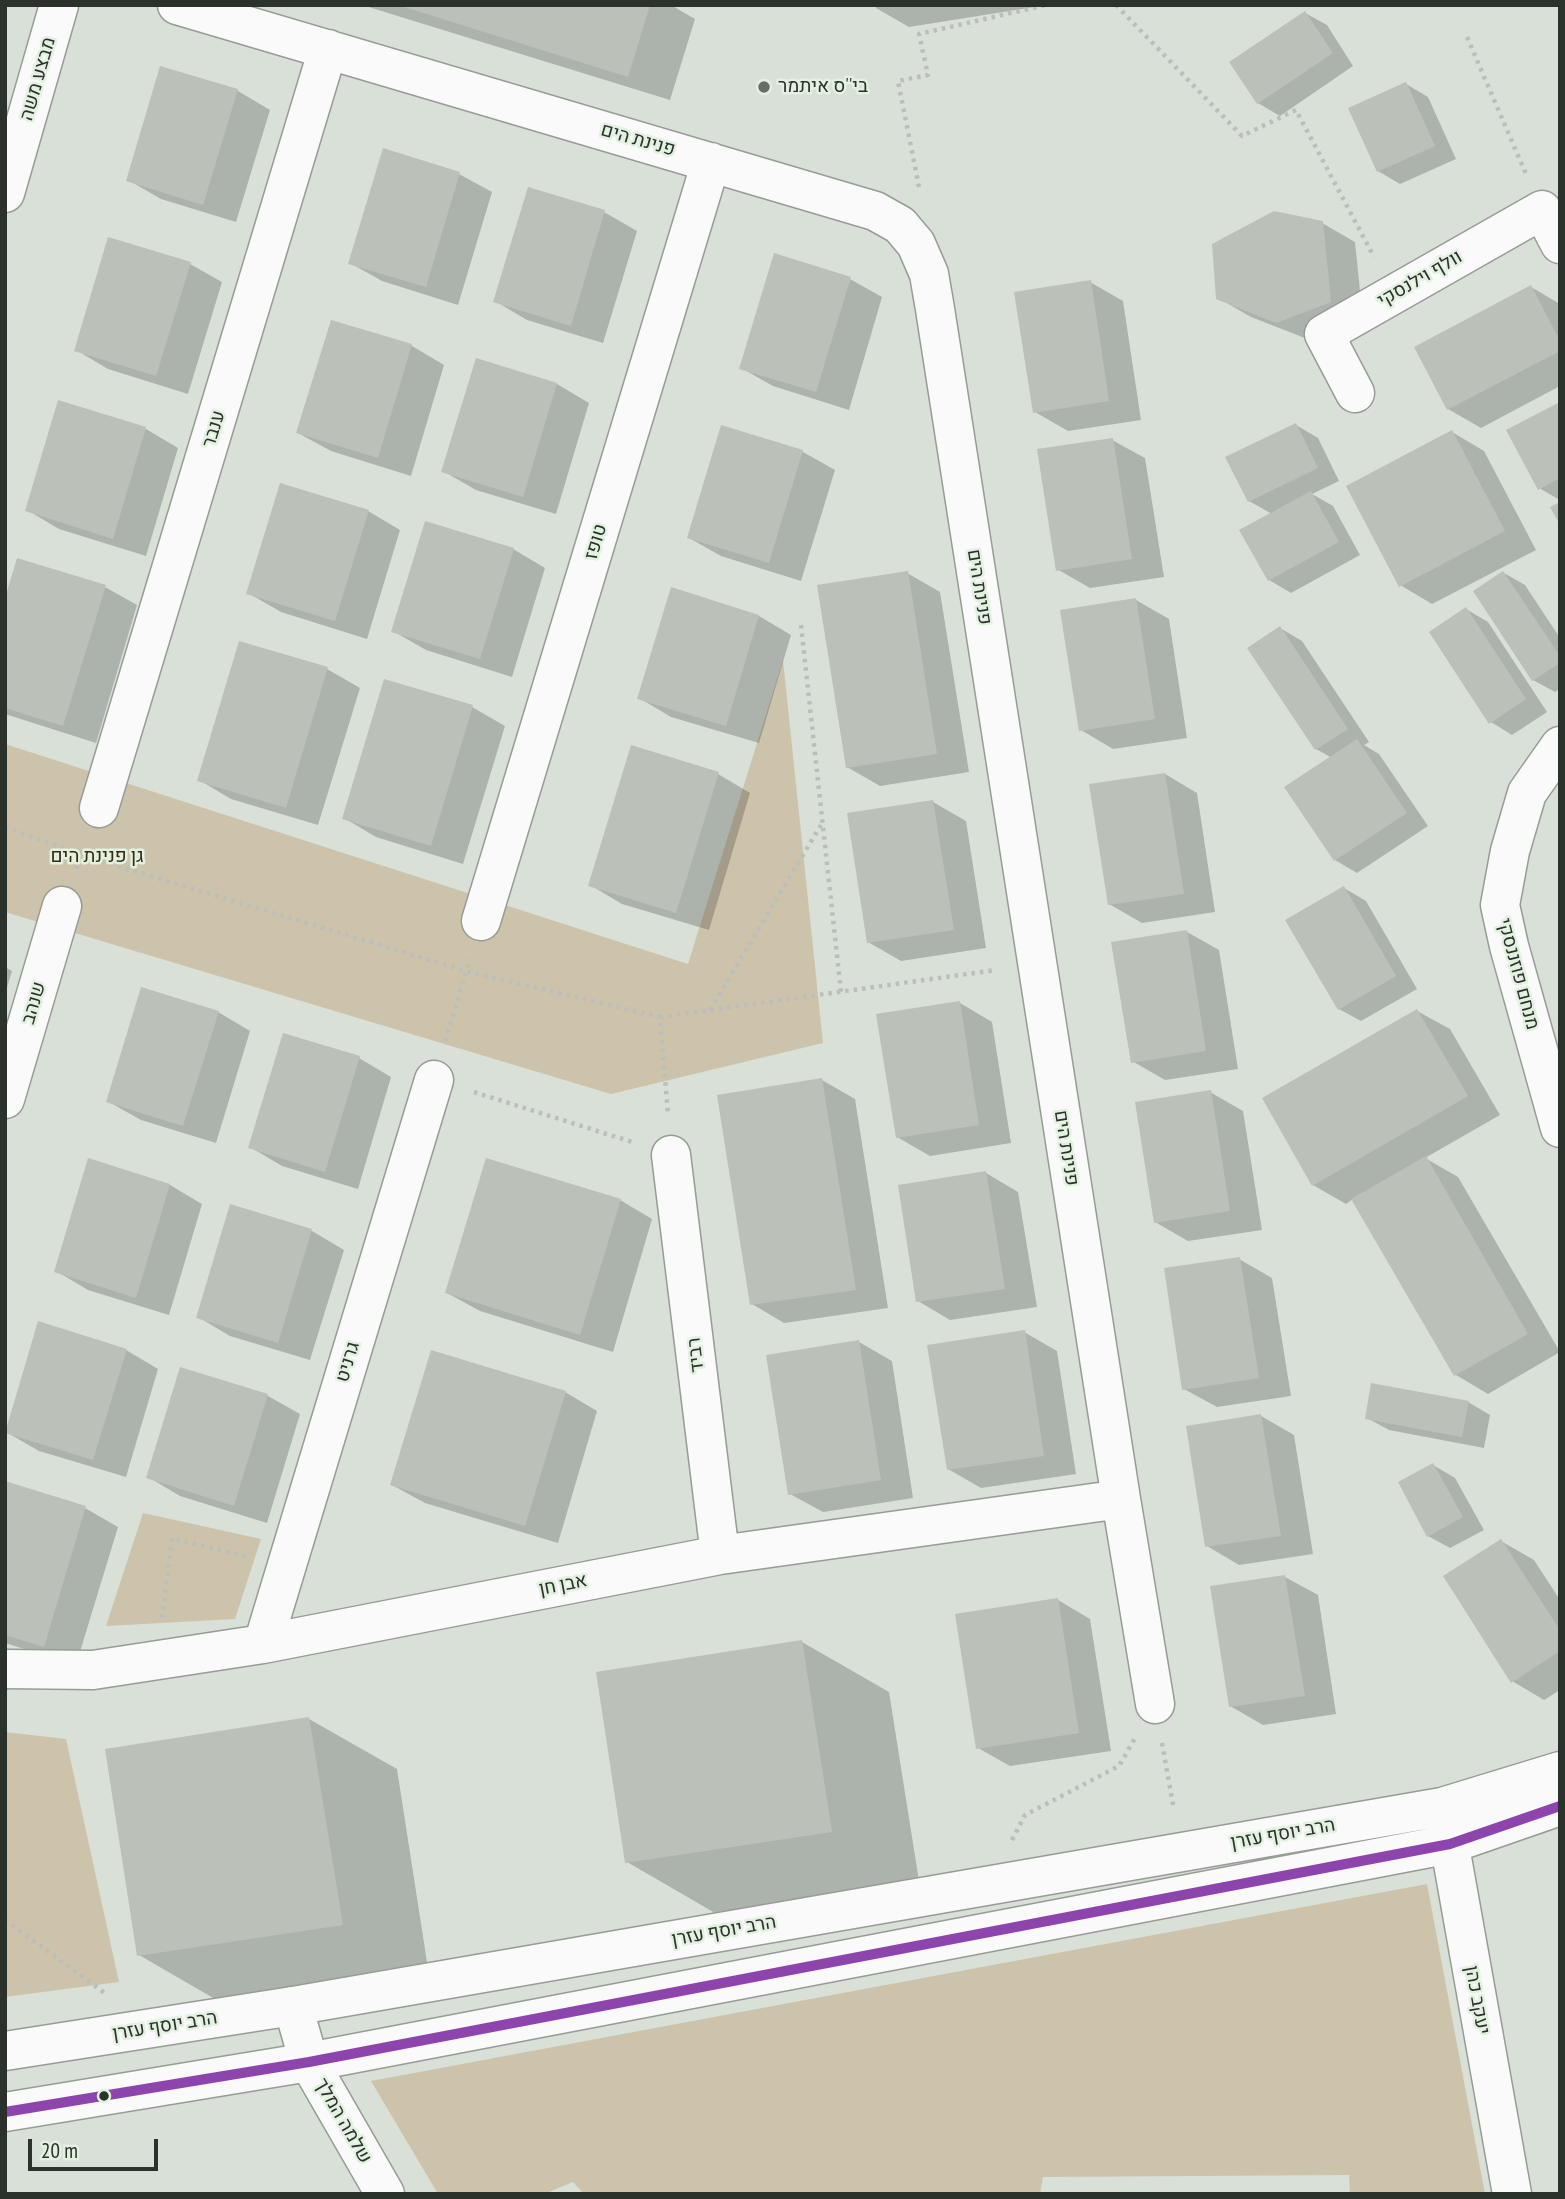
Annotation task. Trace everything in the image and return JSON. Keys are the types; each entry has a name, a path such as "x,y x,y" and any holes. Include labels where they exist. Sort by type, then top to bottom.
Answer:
{"street":[{"name":"מבצע משה","path":"5,193 59,5"},
{"name":"פנינת הים","path":"177,5 875,211 900,225 916,244 929,274 1155,1704"},
{"name":"ענבר","path":"99,808 328,49"},
{"name":"טופז","path":"481,921 711,162"},
{"name":"וולף וילנסקי","path":"1355,393 1324,334 1542,210"},
{"path":"1542,210 1560,244"},
{"name":"מנחם פוזננסקי","path":"1560,746 1527,793 1510,851 1500,905 1560,1128"},
{"name":"שנהב","path":"5,1099 62,906"},
{"name":"גרניט","path":"263,1644 434,1080"},
{"name":"רביד","path":"671,1155 720,1555"},
{"name":"אבן חן","path":"5,1669 93,1671 263,1644 720,1555 1121,1499"},
{"name":"הרב יוסף עזרן","path":"5,2051 293,2006 1442,1807 1560,1771"},
{"name":"יעקב כהן","path":"1442,1807 1512,2194"},
{"path":"5,2112 309,2062 1450,1844 1560,1807"},
{"name":"שלמה המלך","path":"293,2006 309,2062 385,2194"}],"path":[{"path":"922,200 898,81 928,75 919,34 1046,5"},
{"path":"1116,5 1242,136 1296,110 1394,294"},
{"path":"1467,37 1542,210"},
{"path":"801,625 841,992"},
{"path":"62,906 99,808"},
{"path":"710,1010 822,823"},
{"path":"5,827 81,855 466,971 660,1017 1037,964"},
{"path":"481,921 434,1080 671,1155 660,1017"},
{"path":"158,1660 172,1538 286,1567"},
{"path":"1155,1704 1181,1852"},
{"path":"988,1886 1025,1815 1119,1766 1155,1704"},
{"path":"5,1920 153,2028"}],"green space":[{"name":"גן פנינת הים","path":"783,660 823,1043 611,1094 5,912 5,744 688,964"},
{"path":"143,1513 261,1539 235,1619 106,1626"},
{"path":"5,1732 66,1739 119,1982 5,1997"},
{"path":"1427,1884 1485,2194 1350,2194 1349,2175 1043,2177 1040,2194 584,2194 573,2182 544,2194 438,2194 371,2081"}],"building":[{"path":"398,5 650,5 628,77"},
{"path":"1305,11 1333,53 1257,104 1229,62"},
{"path":"160,66 238,89 203,205 126,181"},
{"path":"1406,82 1435,146 1377,172 1348,108"},
{"path":"383,148 460,172 426,287 348,264"},
{"path":"528,187 605,210 571,326 493,302"},
{"path":"1274,211 1323,221 1331,302 1276,323 1216,299 1212,244"},
{"path":"108,237 191,262 156,376 74,351"},
{"path":"774,253 851,277 816,392 739,369"},
{"path":"1091,280 1109,401 1033,413 1014,292"},
{"path":"1531,285 1560,341 1560,351 1447,410 1414,347"},
{"path":"331,320 412,344 378,458 296,433"},
{"path":"476,358 557,383 523,497 441,472"},
{"path":"58,400 146,427 113,539 25,511"},
{"path":"1560,402 1560,478 1538,490 1506,430"},
{"path":"1296,423 1318,468 1248,502 1225,457"},
{"path":"721,425 803,450 769,563 687,538"},
{"path":"1452,430 1505,531 1399,587 1346,486"},
{"path":"1113,438 1132,559 1056,571 1037,449"},
{"path":"280,483 369,510 335,621 246,594"},
{"path":"1311,491 1339,542 1268,581 1239,530"},
{"path":"1560,502 1560,525 1550,507"},
{"path":"425,521 514,548 480,659 391,632"},
{"path":"17,558 106,585 63,726 5,708 5,598"},
{"path":"908,571 937,754 846,768 817,585"},
{"path":"1503,571 1560,656 1560,663 1532,681 1473,591"},
{"path":"671,587 759,615 726,726 637,699"},
{"path":"1136,598 1155,719 1079,731 1060,610"},
{"path":"1466,607 1526,699 1489,724 1429,632"},
{"path":"1280,626 1348,729 1315,750 1247,648"},
{"path":"239,641 328,667 286,808 197,781"},
{"path":"384,679 473,705 431,846 342,819"},
{"path":"1357,739 1407,813 1334,861 1284,787"},
{"path":"631,745 719,772 676,913 588,886"},
{"path":"1165,773 1184,894 1108,905 1089,784"},
{"path":"933,800 954,930 867,943 847,813"},
{"path":"1344,886 1396,976 1338,1010 1285,920"},
{"path":"1187,930 1206,1051 1131,1063 1111,942"},
{"path":"141,987 219,1011 183,1126 106,1102"},
{"path":"960,1001 979,1125 896,1138 876,1014"},
{"path":"1417,1009 1468,1096 1312,1186 1262,1098"},
{"path":"283,1033 360,1056 325,1172 248,1148"},
{"path":"822,1078 856,1290 750,1305 717,1095"},
{"path":"1211,1090 1230,1211 1154,1223 1135,1102"},
{"path":"1426,1156 1528,1334 1454,1376 1351,1199"},
{"path":"88,1158 170,1184 136,1298 54,1272"},
{"path":"486,1158 621,1199 580,1335 445,1293"},
{"path":"986,1171 1005,1289 916,1302 898,1185"},
{"path":"230,1204 312,1229 278,1343 196,1318"},
{"path":"1240,1257 1259,1378 1182,1390 1164,1268"},
{"path":"38,1321 127,1349 93,1460 5,1433"},
{"path":"1025,1330 1044,1456 947,1470 927,1345"},
{"path":"859,1340 881,1480 788,1495 766,1355"},
{"path":"431,1350 566,1391 525,1526 390,1485"},
{"path":"180,1367 268,1394 234,1506 146,1478"},
{"path":"1371,1383 1469,1401 1462,1437 1365,1419"},
{"path":"1261,1414 1281,1536 1205,1547 1186,1426"},
{"path":"1433,1463 1463,1517 1427,1537 1398,1482"},
{"path":"5,1481 86,1506 44,1647 5,1635"},
{"path":"1501,1539 1560,1630 1560,1651 1511,1683 1443,1576"},
{"path":"1285,1575 1305,1696 1229,1707 1210,1586"},
{"path":"1058,1598 1079,1733 976,1749 955,1614"},
{"path":"802,1640 832,1832 625,1863 596,1672"},
{"path":"309,1717 343,1925 137,1956 105,1749"}],"transit line":[{"path":"5,2112 309,2062 1450,1844 1560,1806"}],"place":[{"name":"בי''ס איתמר","path":"764,87"}]}
